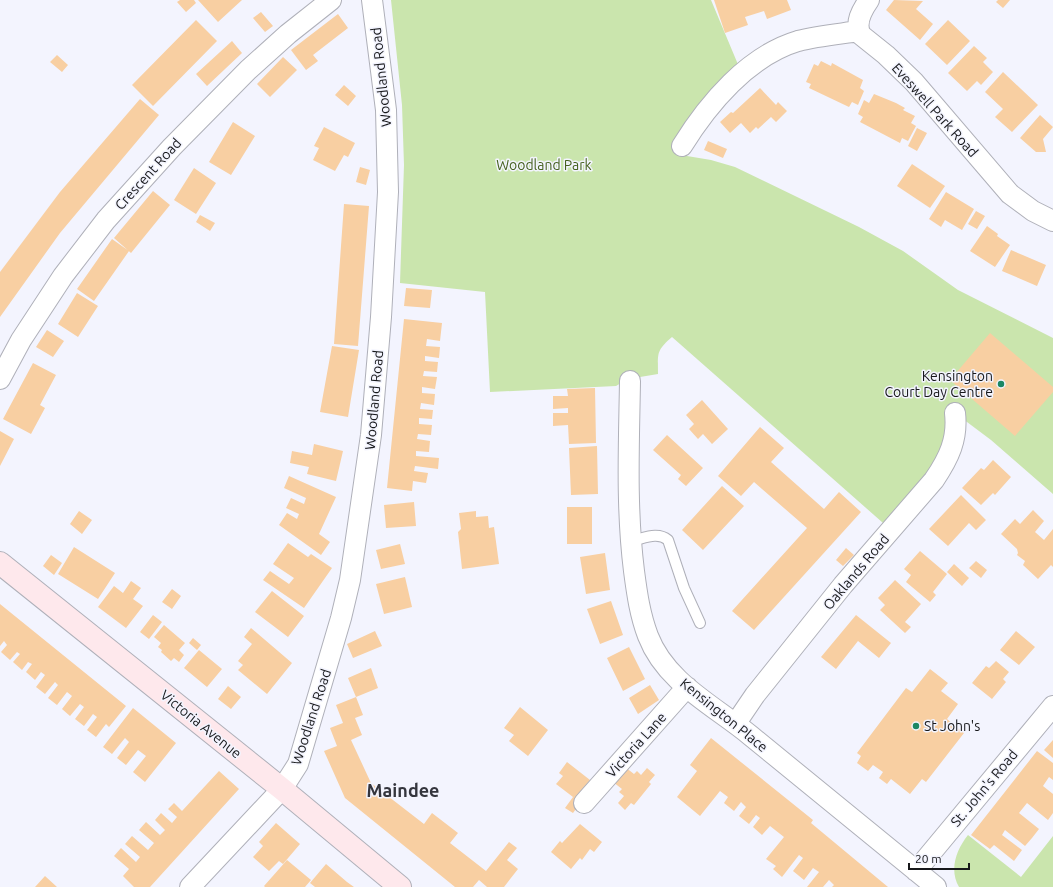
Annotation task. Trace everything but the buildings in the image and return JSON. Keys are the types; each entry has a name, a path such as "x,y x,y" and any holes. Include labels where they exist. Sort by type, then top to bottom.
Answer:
{"street":[{"name":"Crescent Road","path":"0,379 21,340 62,276 106,220 182,137 248,70 288,34 331,0"},
{"name":"Woodland Road","path":"190,887 282,789 293,772 303,749 346,599 363,502 371,435 381,317 388,178 384,86 372,0"},
{"path":"682,146 698,120 738,77 769,54 798,41 859,31 859,18 869,0"},
{"name":"Eveswell Park Road","path":"859,31 864,39 886,55 914,82 1010,194 1033,211 1053,220"},
{"name":"Kensington Place","path":"630,381 628,501 630,541 638,606 649,638 663,661 687,687 736,723 936,887"},
{"name":"Oaklands Road","path":"736,723 755,696 843,585 934,480 946,461 954,441 954,413"},
{"name":"Victoria Avenue","path":"0,563 282,789 400,887"},
{"name":"Victoria Lane","path":"584,803 687,687"},
{"name":"St. John's Road","path":"916,870 1053,706"}],"lane":[{"path":"630,541 658,535 663,536 668,540 684,588 700,623"}],"green space":[{"name":"Woodland Park","path":"391,0 711,0 742,74 682,146 687,156 711,160 735,167 859,227 903,251 958,290 1053,338 1053,494 991,440 955,413 956,432 891,530 672,337 663,346 659,353 658,374 628,379 616,386 490,392 485,292 400,283 404,165 402,105"},
{"path":"968,835 1021,877 1053,836 1053,887 959,887 954,874 955,860 960,847"}],"place":[{"name":"Kensington Court Day Centre","path":"1001,384"},
{"name":"St John's","path":"916,726"}],"district":[{"name":"Maindee","path":"403,791"}]}
